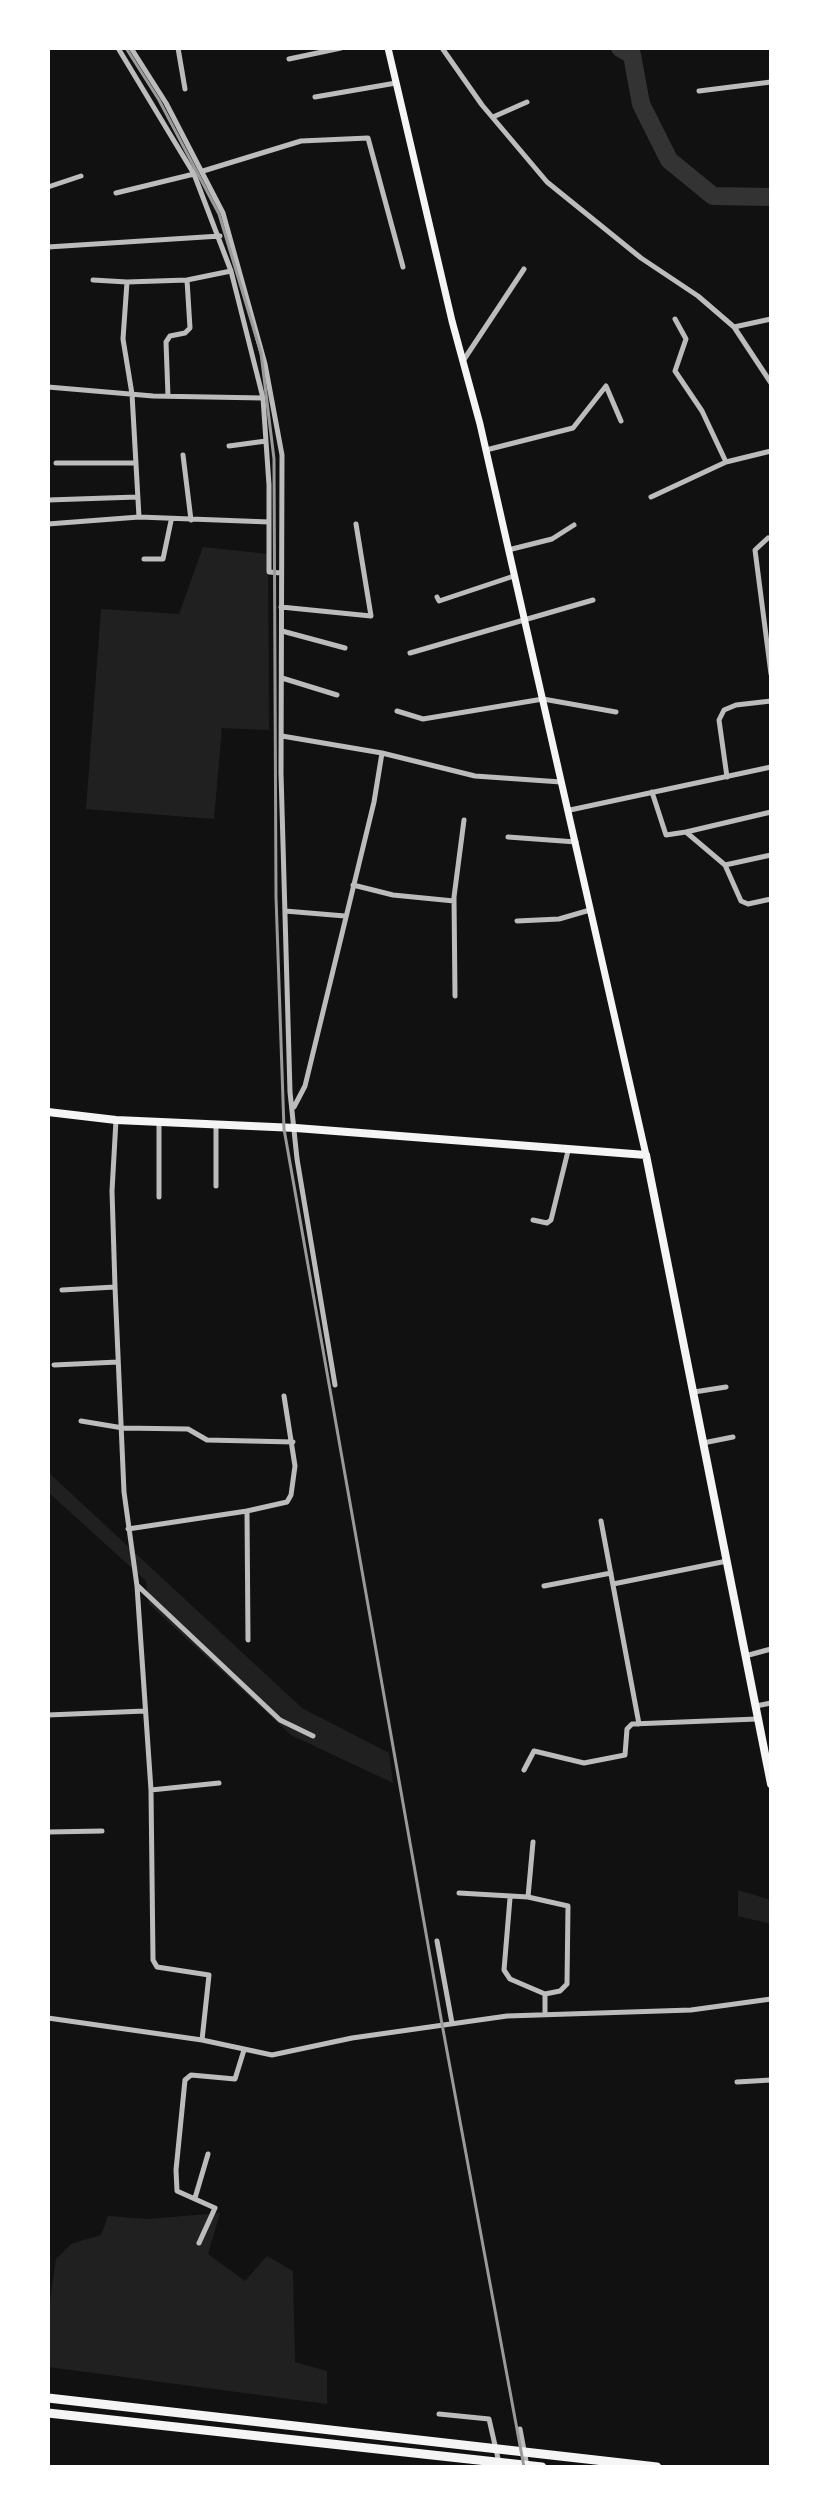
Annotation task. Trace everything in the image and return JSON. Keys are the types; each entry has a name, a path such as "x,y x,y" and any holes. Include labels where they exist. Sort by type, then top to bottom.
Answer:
{"highway":[{"path":"48,2398 657,2467"},
{"path":"48,2413 540,2467"}],"main road":[{"path":"388,48 462,362 486,450 592,909 646,1155 771,1784"},
{"path":"48,1112 116,1120 216,1127 296,1128 646,1155"}],"street":[{"path":"118,48 194,174 231,271 263,398 269,572 281,573"},
{"path":"131,48 203,171 226,224 272,395 283,474 282,736 293,1108 297,1159 335,1385"},
{"path":"178,48 185,89"},
{"path":"289,59 341,48"},
{"path":"442,48 493,117 547,182 734,327 771,383"},
{"path":"699,91 771,82"},
{"path":"315,97 396,83"},
{"path":"493,117 527,102"},
{"path":"203,171 301,141 368,138 403,267"},
{"path":"116,193 194,174"},
{"path":"48,187 81,176"},
{"path":"48,247 220,236"},
{"path":"462,362 524,269"},
{"path":"93,280 187,280 231,271"},
{"path":"168,396 166,342 170,336 185,333 190,328 187,280"},
{"path":"127,282 123,339 132,394 139,517"},
{"path":"675,319 686,339 675,371 702,411 726,462"},
{"path":"734,327 771,319"},
{"path":"486,450 573,428 606,386 621,421"},
{"path":"48,387 168,396 263,398"},
{"path":"229,446 266,441"},
{"path":"651,497 726,462 771,451"},
{"path":"183,455 191,520"},
{"path":"56,463 134,463"},
{"path":"48,500 137,497"},
{"path":"48,524 139,517 171,521 269,522"},
{"path":"144,559 163,559 171,521"},
{"path":"281,607 371,616 356,524"},
{"path":"508,550 552,539 574,525"},
{"path":"768,538 755,550 771,674"},
{"path":"437,597 439,601 514,576"},
{"path":"410,653 593,600"},
{"path":"282,631 345,648"},
{"path":"282,678 337,695"},
{"path":"397,711 431,718 543,699 616,712"},
{"path":"727,777 719,720 724,710 736,705 771,701"},
{"path":"282,736 382,753 475,776 562,782"},
{"path":"293,1108 305,1086 382,753"},
{"path":"570,810 771,767"},
{"path":"652,792 666,835 771,812"},
{"path":"455,996 454,901 464,820"},
{"path":"686,832 725,865 741,901 748,904 771,899"},
{"path":"508,837 577,842"},
{"path":"725,865 771,855"},
{"path":"353,885 393,895 454,901"},
{"path":"517,921 559,919 592,909"},
{"path":"285,911 345,916"},
{"path":"116,1120 112,1191 118,1362 128,1529 137,1586 151,1790 153,1963 157,1967 209,1975 202,2040"},
{"path":"159,1123 159,1197"},
{"path":"216,1127 216,1186"},
{"path":"533,1220 551,1220 568,1151"},
{"path":"62,1290 115,1287"},
{"path":"54,1365 118,1362"},
{"path":"694,1392 726,1387"},
{"path":"128,1529 287,1502 295,1476 293,1442 284,1396"},
{"path":"81,1421 123,1428 188,1429 207,1440 293,1442"},
{"path":"703,1443 733,1437"},
{"path":"247,1511 248,1640"},
{"path":"601,1521 639,1724"},
{"path":"613,1584 726,1561"},
{"path":"544,1586 611,1573"},
{"path":"137,1586 280,1720 313,1736"},
{"path":"745,1656 771,1649"},
{"path":"756,1706 771,1703"},
{"path":"48,1715 145,1711"},
{"path":"524,1770 534,1751 584,1763 625,1755 627,1729 639,1724 758,1719"},
{"path":"151,1790 219,1783"},
{"path":"48,1832 102,1831"},
{"path":"528,1897 533,1842"},
{"path":"459,1893 528,1897 568,1906 567,1984 560,1991 545,1994 506,1976 510,1898"},
{"path":"437,1941 452,2023"},
{"path":"545,1994 545,2012"},
{"path":"48,2018 202,2040 272,2055 452,2023 545,2012 691,2010 771,1999"},
{"path":"199,2243 215,2208 181,2194 175,2184 185,2080 191,2075 235,2079 244,2050"},
{"path":"737,2082 771,2080"},
{"path":"195,2198 208,2154"},
{"path":"439,2414 489,2419 495,2464"},
{"path":"520,2429 528,2467"}],"shaded area":[{"path":"203,547 268,554 269,730 222,728 214,819 86,809 101,609 179,614"},
{"path":"48,1472 302,1708 389,1753 393,1783 291,1735 149,1604 146,1581 48,1492"},
{"path":"738,1890 771,1900 771,1924 738,1916"},
{"path":"220,2213 208,2254 245,2281 267,2256 293,2271 295,2362 327,2371 327,2404 48,2367 48,2314 56,2259 71,2244 101,2235 108,2216 148,2219"}],"waterway":[{"path":"620,48 632,55 641,104 669,160 713,196 771,197"}],"railway":[{"path":"126,48 159,100 219,214 261,353 274,459 276,897 284,1129 442,2024 524,2467"}]}
